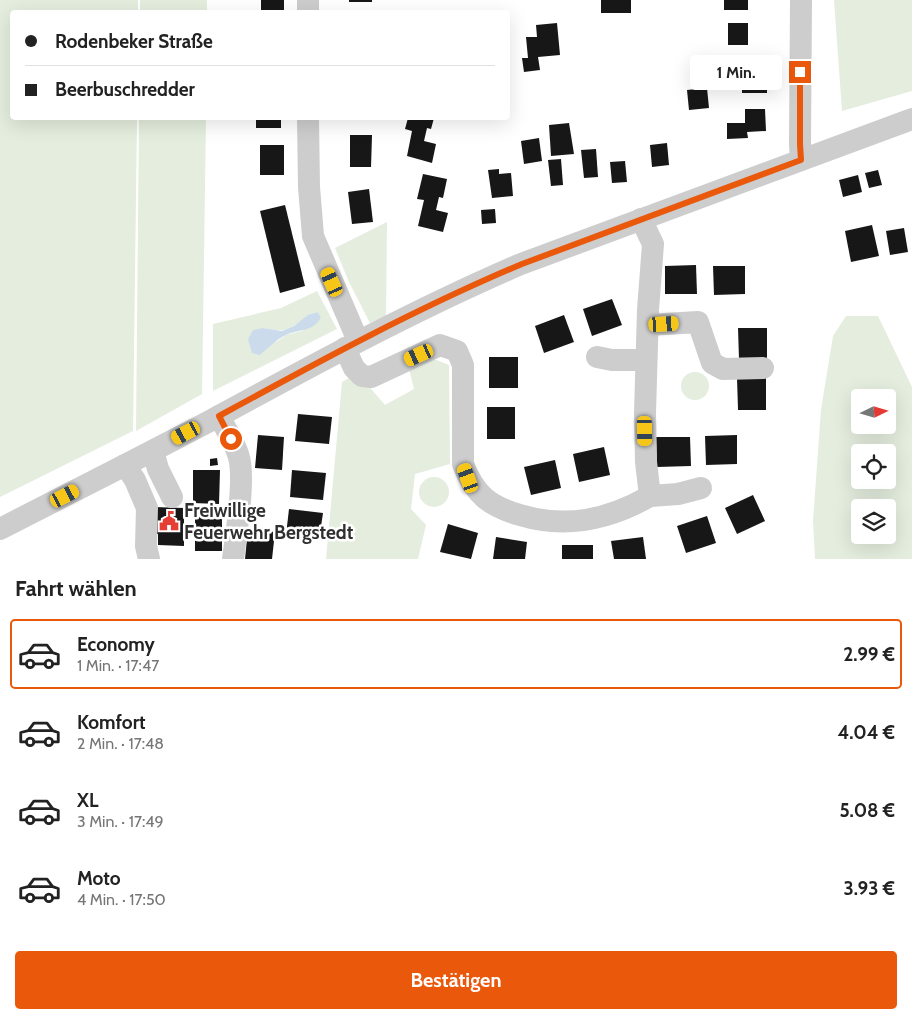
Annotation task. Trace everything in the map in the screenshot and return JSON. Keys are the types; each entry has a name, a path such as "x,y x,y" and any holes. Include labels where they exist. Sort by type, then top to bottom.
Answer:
{"street":[{"path":"800,0 801,160"},
{"path":"0,529 153,451 352,344 487,279 641,219 912,119"},
{"path":"308,120 308,187 313,236 352,344 354,368 362,376 371,377 440,345 457,351 462,365 463,464 468,478 488,502 507,512 534,520 565,523 603,516 626,509 650,496 678,494 700,488"},
{"path":"641,219 653,244 646,360 646,439 650,496"},
{"path":"648,325 698,322 712,363 723,369 764,368"},
{"path":"597,357 612,360 646,360"},
{"path":"219,416 238,453 240,463 233,559"},
{"path":"153,451 158,469 172,497"},
{"path":"125,465 135,480 146,508 146,546 149,559"}],"green space":[{"path":"0,0 138,0 138,10 10,10 10,120 137,120 133,431 0,497"},
{"path":"140,0 207,0 207,10 140,10"},
{"path":"834,0 912,0 912,91 842,111"},
{"path":"139,120 206,120 202,394 136,431"},
{"path":"387,222 386,316 370,323 349,282 335,248"},
{"path":"317,291 337,329 213,391 213,324 281,308","holes":["316,312 321,317 302,331 286,335 276,342 263,328 284,330"]},
{"path":"846,316 878,316 912,387 912,559 815,559 813,521 821,410 833,336"},
{"path":"434,359 449,365 450,464 415,474 411,509 426,525 418,559 326,559 342,382 362,370 365,382 385,405 414,389 409,369"},
{"path":"695,372 705,376 709,386 705,396 695,400 685,396 681,386 685,376"},
{"path":"434,477 445,481 449,492 445,503 434,507 423,503 419,492 423,481"}],"water":[{"path":"317,312 321,317 310,328 283,337 260,355 252,353 248,339 253,330 263,328 282,331 294,326 308,315"}],"building":[{"path":"261,0 284,0 284,10 261,10"},
{"path":"349,0 372,0 372,2 349,2"},
{"path":"601,0 631,0 631,13 601,13"},
{"path":"724,0 748,0 748,10 724,10"},
{"path":"557,23 560,55 538,57 540,70 524,72 522,58 528,58 526,37 537,37 536,25"},
{"path":"728,23 748,23 748,45 728,45"},
{"path":"742,67 767,67 767,93 742,93"},
{"path":"707,88 709,108 689,110 687,90"},
{"path":"745,109 765,109 766,131 747,132 748,138 727,139 727,123 745,123"},
{"path":"256,120 281,120 281,128 256,128"},
{"path":"407,120 433,120 431,129 427,128 424,141 436,144 432,163 407,156 412,131 405,129"},
{"path":"569,123 574,154 551,156 549,125"},
{"path":"350,135 372,135 371,167 350,167"},
{"path":"539,138 542,161 524,164 521,141"},
{"path":"667,143 669,165 652,167 650,145"},
{"path":"260,145 284,145 284,175 260,175"},
{"path":"596,149 598,177 584,178 581,150"},
{"path":"561,159 563,185 551,186 548,160"},
{"path":"625,161 627,182 612,183 610,162"},
{"path":"499,169 499,174 511,173 513,196 492,198 488,170"},
{"path":"878,170 882,185 869,188 865,173"},
{"path":"423,174 447,179 443,198 439,197 436,210 448,213 443,232 418,226 424,200 417,199"},
{"path":"858,175 862,192 843,197 839,180"},
{"path":"369,189 373,222 352,224 348,192"},
{"path":"285,205 305,286 280,293 260,211"},
{"path":"495,209 496,223 482,224 481,210"},
{"path":"872,225 879,256 851,262 845,231"},
{"path":"904,228 908,252 890,255 886,231"},
{"path":"696,265 697,294 665,294 665,266"},
{"path":"713,266 745,266 745,294 714,295"},
{"path":"612,299 622,325 592,336 583,309"},
{"path":"564,315 574,342 544,353 535,326"},
{"path":"738,328 767,328 767,360 739,360"},
{"path":"489,357 518,357 518,388 489,388"},
{"path":"737,378 766,378 766,410 738,410"},
{"path":"487,407 515,407 515,439 487,439"},
{"path":"298,414 332,417 329,444 295,441"},
{"path":"258,435 284,437 282,470 255,468"},
{"path":"737,435 737,464 706,465 705,436"},
{"path":"656,437 690,437 691,466 657,467"},
{"path":"604,447 610,475 579,482 573,454"},
{"path":"217,458 218,465 210,466 210,459"},
{"path":"555,460 561,488 531,495 524,467"},
{"path":"193,470 220,470 219,504 193,503"},
{"path":"292,470 326,473 323,500 290,497"},
{"path":"753,495 765,521 737,534 725,508"},
{"name":"Freiwillige Feuerwehr Bergstedt","path":"154,507 184,508 184,546 158,545 158,534 153,534"},
{"path":"289,509 323,513 319,540 286,535"},
{"path":"707,516 716,543 686,553 677,526"},
{"path":"195,517 222,517 222,551 195,551"},
{"path":"448,524 478,533 471,559 440,552"},
{"path":"248,529 275,532 272,559 245,559"},
{"path":"496,537 527,542 525,559 493,559"},
{"path":"643,537 646,559 614,559 611,541"},
{"path":"562,545 593,545 593,559 562,559"}],"place":[{"name":"Freiwillige Feuerwehr Bergstedt","path":"169,521"}],"route":[{"path":"231,439 219,416 358,341 478,282 801,160 800,72"}]}
